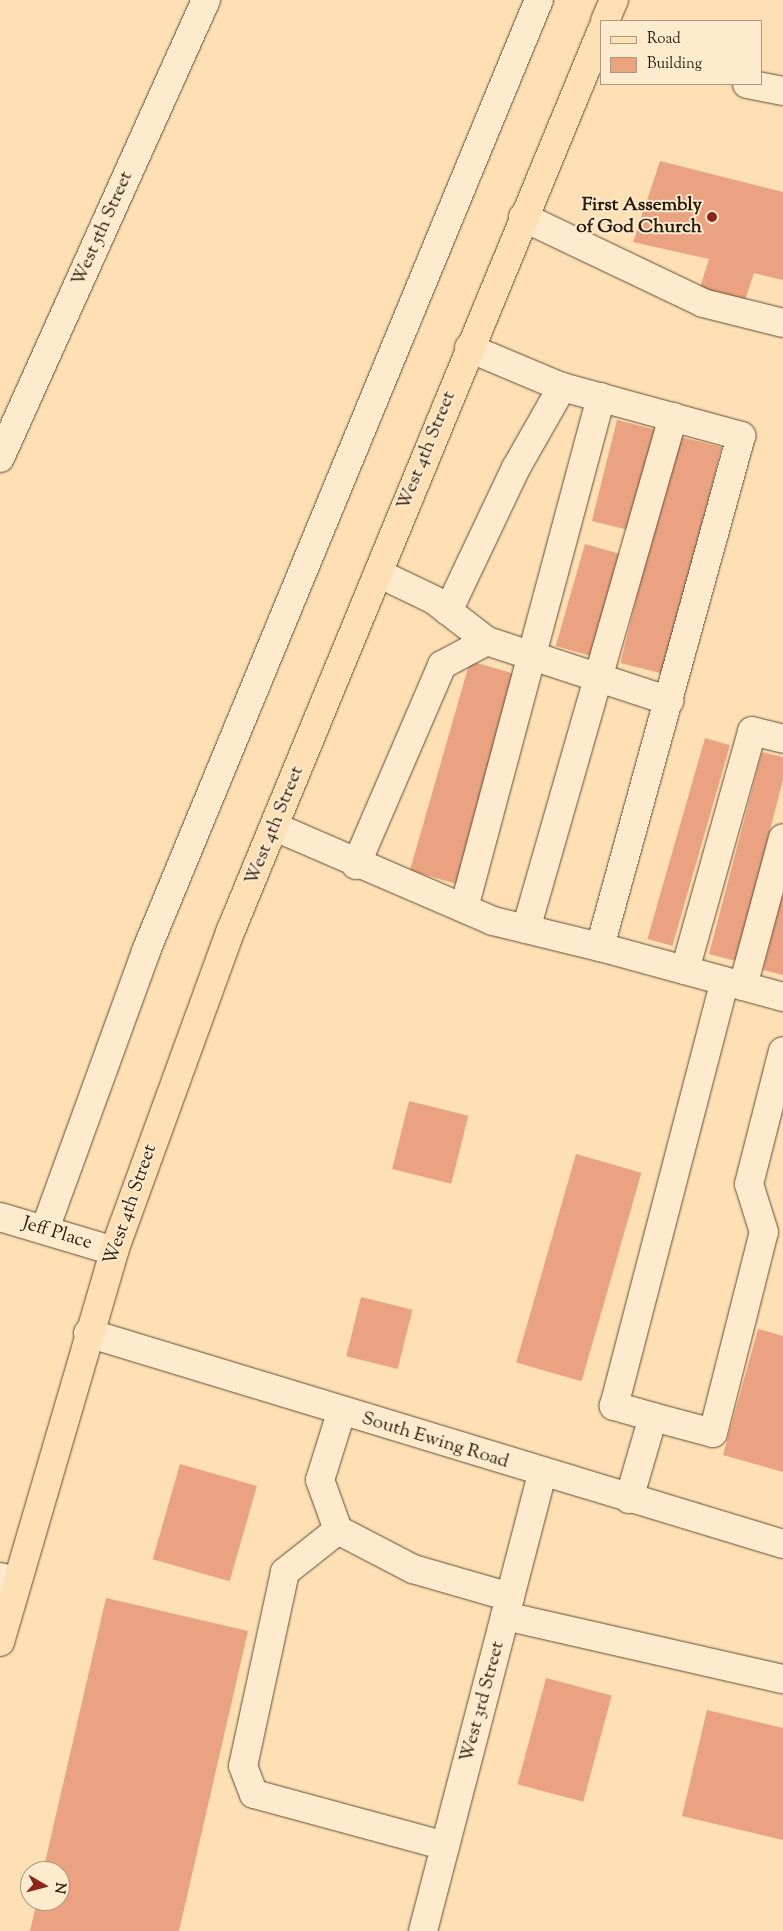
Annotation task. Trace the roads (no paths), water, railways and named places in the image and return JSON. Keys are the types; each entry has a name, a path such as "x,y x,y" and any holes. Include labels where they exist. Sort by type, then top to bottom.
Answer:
{"main road":[{"path":"605,20 614,0"},
{"name":"West 4th Street","path":"0,1642 7,1579 114,1251 231,930 275,827 523,217 599,46"}],"street":[{"name":"West 5th Street","path":"0,458 206,0"},
{"path":"45,1229 146,951 539,0"},
{"path":"752,85 783,91"},
{"path":"523,217 703,302 783,323"},
{"path":"470,348 562,387 741,436 600,947"},
{"path":"448,611 516,468 562,387"},
{"path":"464,908 601,398"},
{"path":"526,929 600,679 674,417"},
{"path":"378,573 448,611 487,641 532,658 669,701"},
{"path":"356,865 442,665 487,641"},
{"path":"685,970 752,731 783,739"},
{"path":"275,827 356,865 464,908 526,929 600,947 783,997"},
{"path":"783,838 734,984 614,1406 713,1433 764,1232 749,1184 783,1051"},
{"name":"Jeff Place","path":"0,1217 114,1251"},
{"name":"South Ewing Road","path":"88,1334 542,1473 783,1544"},
{"path":"341,1412 320,1480 338,1530 413,1569 507,1607 783,1679"},
{"path":"629,1498 653,1417"},
{"name":"West 3rd Street","path":"423,1931 542,1473"},
{"path":"338,1530 286,1572 243,1766 254,1794 445,1846"}],"place":[{"name":"First Assembly of God Church","path":"712,217"}]}
